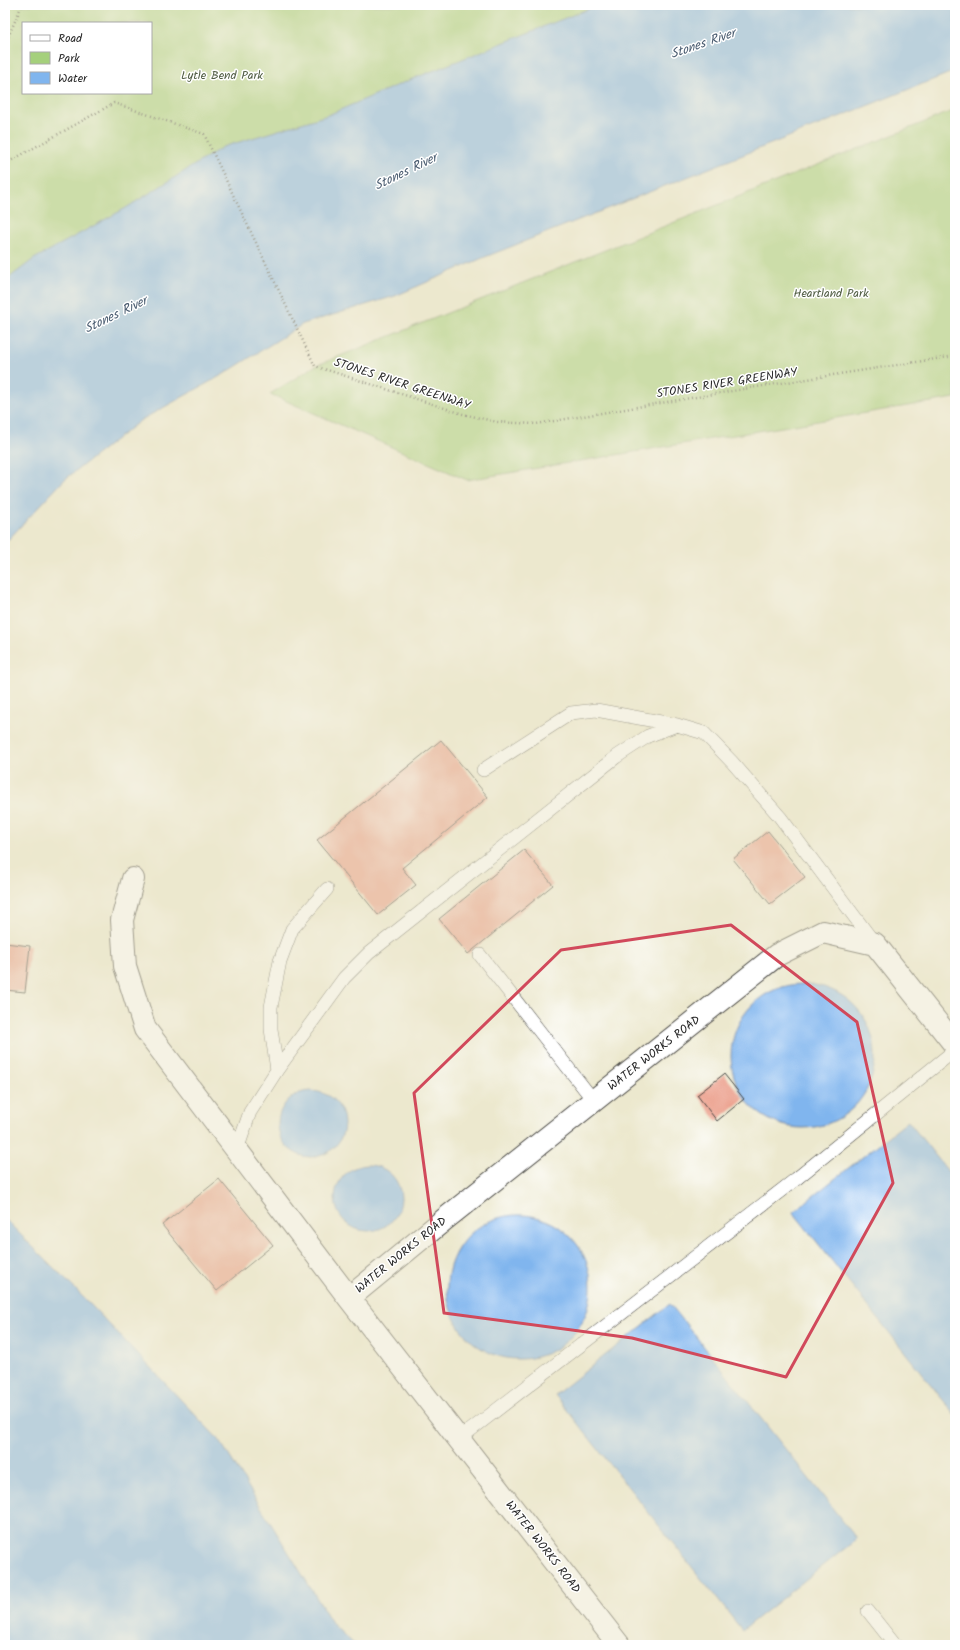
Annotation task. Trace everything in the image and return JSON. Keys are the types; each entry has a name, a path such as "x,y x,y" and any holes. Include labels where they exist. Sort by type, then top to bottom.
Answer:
{"street":[{"name":"WATER WORKS ROAD","path":"132,879 122,920 125,966 145,1029 348,1298 619,1645"},
{"name":"WATER WORKS ROAD","path":"348,1298 445,1218 777,955 823,932 875,944"},
{"path":"875,944 955,1046"}],"lane":[{"path":"482,770 571,713 596,710 676,725 704,733 732,762 780,817 875,944"},
{"path":"237,1150 250,1112 277,1070 344,978 369,953 616,757 648,736 676,725"},
{"path":"277,1070 271,1029 271,1007 280,961 292,929 327,889"},
{"path":"480,955 594,1101"},
{"path":"459,1439 796,1179 955,1050"},
{"path":"868,1611 895,1645"}],"path":[{"path":"5,44 22,5"},
{"name":"STONES RIVER GREENWAY","path":"5,164 114,103 204,134 315,366 412,396 463,414 497,422 536,424 756,387 955,356"}],"highlighted area":[{"path":"731,925 857,1022 893,1183 786,1377 632,1338 444,1313 414,1093 561,950"}],"green space":[{"name":"Lytle Bend Park","path":"5,5 598,5 410,80 328,115 223,147 126,208 34,259 5,281"},
{"name":"Heartland Park","path":"955,110 955,398 467,480 270,394 315,366"}],"water":[{"name":"Stones River","path":"598,5 955,5 955,71 485,257 395,296 303,324 224,374 141,420 64,480 5,543 5,281 34,259 126,208 223,147 328,115 410,80"},
{"path":"796,984 810,984 837,992 849,1000 859,1010 870,1028 874,1042 874,1070 870,1084 859,1102 849,1112 831,1123 810,1128 796,1128 769,1120 757,1112 747,1102 736,1084 731,1063 731,1049 739,1022 747,1010 757,1000 775,989"},
{"path":"311,1091 324,1094 334,1101 341,1111 344,1124 341,1137 334,1147 324,1154 311,1157 298,1154 288,1147 281,1137 278,1124 281,1111 288,1101 298,1094"},
{"path":"908,1121 955,1180 955,1415 793,1212"},
{"path":"368,1165 381,1168 391,1175 398,1185 401,1198 398,1211 391,1221 381,1228 368,1231 355,1228 345,1221 338,1211 335,1198 338,1185 345,1175 355,1168"},
{"path":"512,1215 526,1215 553,1223 565,1231 575,1241 586,1259 590,1273 590,1301 586,1315 575,1333 565,1343 547,1354 526,1359 512,1359 485,1351 473,1343 463,1333 452,1315 447,1294 447,1280 455,1253 463,1241 473,1231 491,1220"},
{"path":"5,1219 88,1302 220,1441 334,1626 355,1645 5,1645"},
{"path":"670,1304 857,1539 742,1630 555,1395"}],"building":[{"path":"441,740 488,797 402,868 416,885 378,915 317,840"},
{"path":"768,831 805,877 770,904 733,859"},
{"path":"524,850 553,885 468,954 439,919"},
{"path":"5,943 30,946 25,992 5,990"},
{"path":"724,1074 744,1099 717,1121 697,1095"},
{"path":"219,1179 273,1245 217,1291 162,1225"}]}
